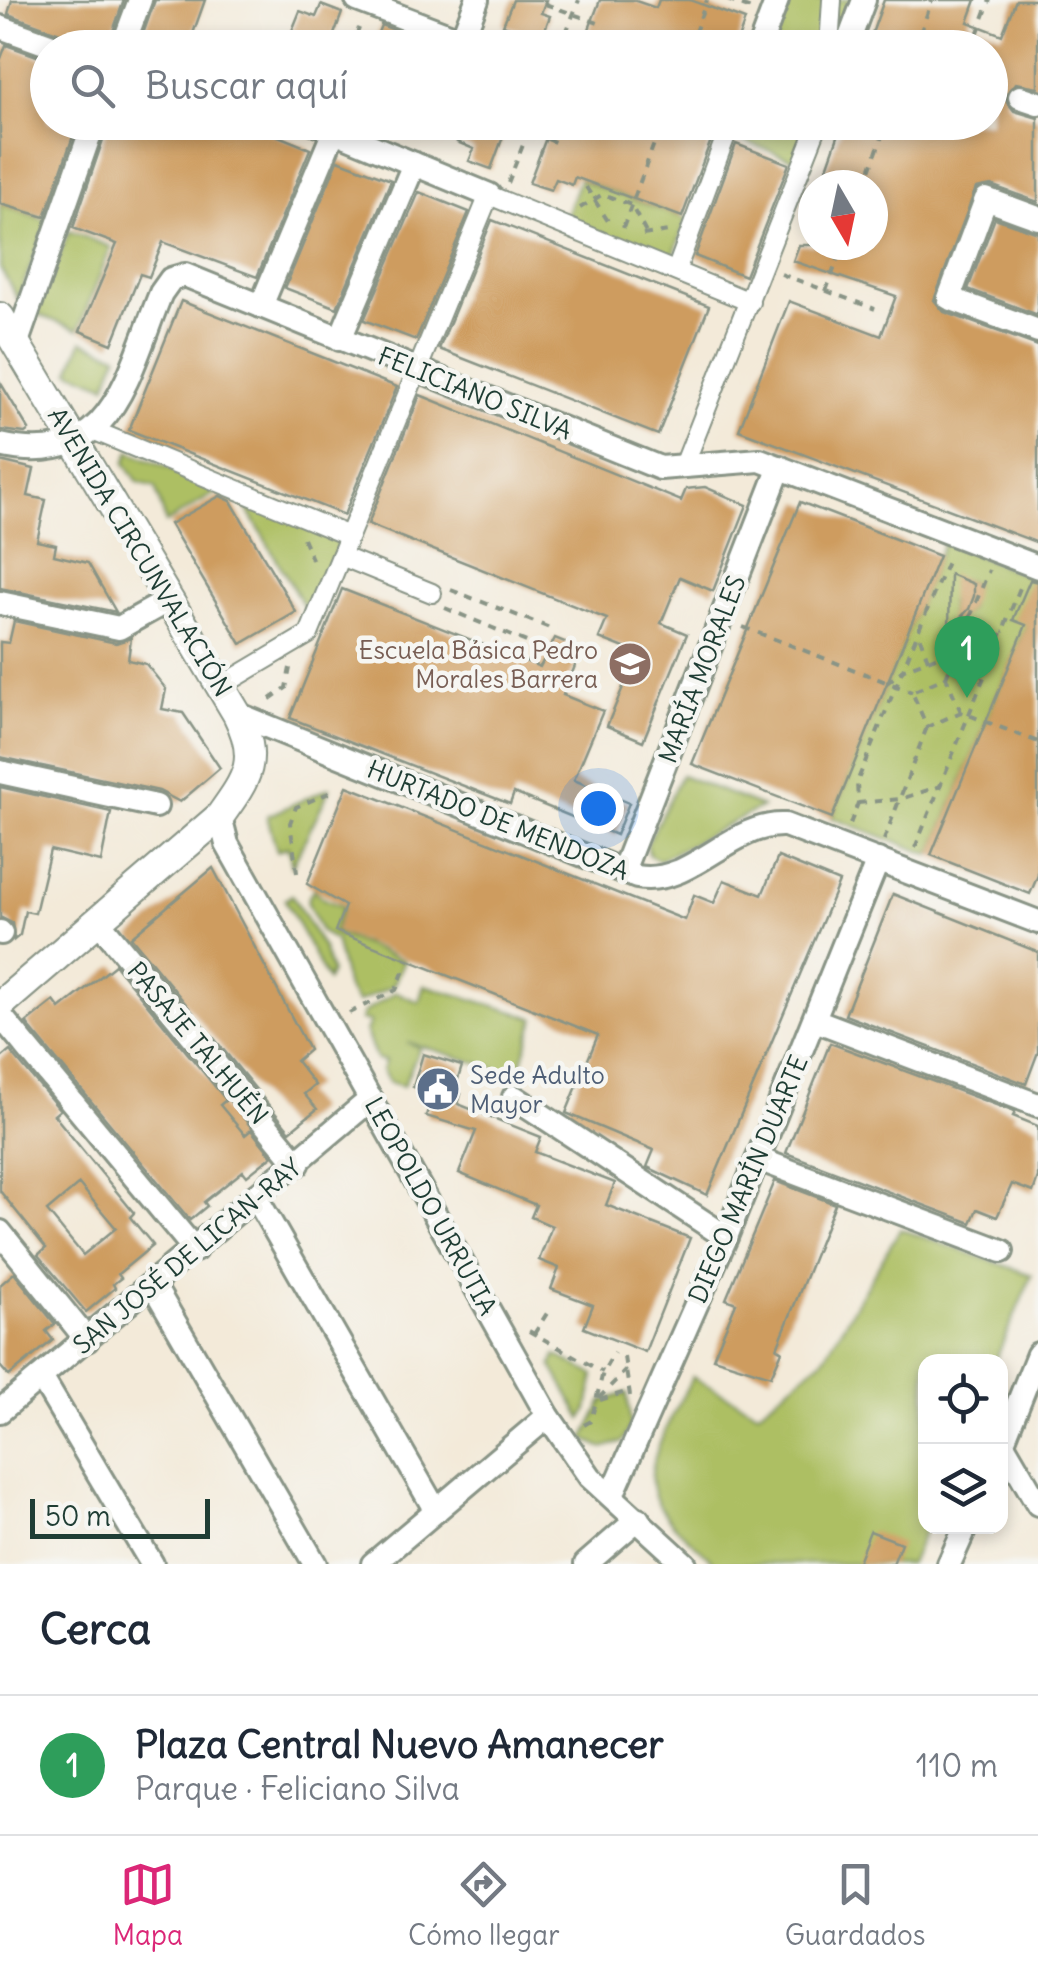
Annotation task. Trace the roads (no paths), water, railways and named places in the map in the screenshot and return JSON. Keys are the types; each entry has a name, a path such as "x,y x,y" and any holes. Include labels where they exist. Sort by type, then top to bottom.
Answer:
{"street":[{"path":"129,30 140,0"},
{"path":"357,0 438,30"},
{"path":"474,30 476,0"},
{"path":"766,30 777,0"},
{"path":"830,30 832,0"},
{"path":"853,30 864,0"},
{"path":"0,27 30,38"},
{"path":"16,345 88,140"},
{"path":"260,306 318,140"},
{"path":"355,140 678,267 750,302"},
{"path":"678,267 725,140"},
{"path":"682,468 811,140"},
{"path":"340,339 414,164"},
{"path":"221,686 309,634 417,370 496,197"},
{"path":"1038,218 986,199 948,298 1038,331"},
{"name":"FELICIANO SILVA","path":"84,438 113,408 171,279 186,275 660,468 745,458 780,467 1034,566"},
{"name":"AVENIDA CIRCUNVALACIÓN","path":"0,318 84,438 170,600 243,725"},
{"path":"0,446 26,451 84,438 349,536"},
{"name":"MARÍA MORALES","path":"623,871 780,467"},
{"path":"341,556 432,594"},
{"path":"0,603 119,628 170,600"},
{"path":"0,1005 220,816 248,770 243,725"},
{"name":"HURTADO DE MENDOZA","path":"243,725 651,880 668,876 770,824 785,825 1038,922"},
{"path":"0,772 156,806"},
{"name":"LEOPOLDO URRUTIA","path":"220,816 227,844 548,1416 580,1464 685,1564"},
{"name":"DIEGO MARÍN DUARTE","path":"612,1495 726,1237 878,860"},
{"name":"PASAJE TALHUÉN","path":"98,922 298,1164"},
{"path":"0,1016 196,1250"},
{"path":"815,1020 1038,1106"},
{"path":"514,1097 726,1237"},
{"name":"SAN JOSÉ DE LICAN-RAY","path":"0,1411 371,1099"},
{"path":"758,1159 1002,1251"},
{"path":"256,1198 436,1511"},
{"path":"0,1232 88,1340"},
{"path":"153,1285 315,1564"},
{"path":"1003,1444 1038,1354"},
{"path":"41,1378 152,1564"},
{"path":"373,1564 548,1416"},
{"path":"1008,1456 1038,1504"},
{"path":"586,1564 638,1519"},
{"path":"949,1564 962,1534"}],"place":[{"name":"Escuela Básica Pedro Morales Barrera","path":"630,664"},
{"name":"Plaza Central Nuevo Amanecer","path":"967,698"},
{"name":"Sede Adulto Mayor","path":"438,1089"}]}
